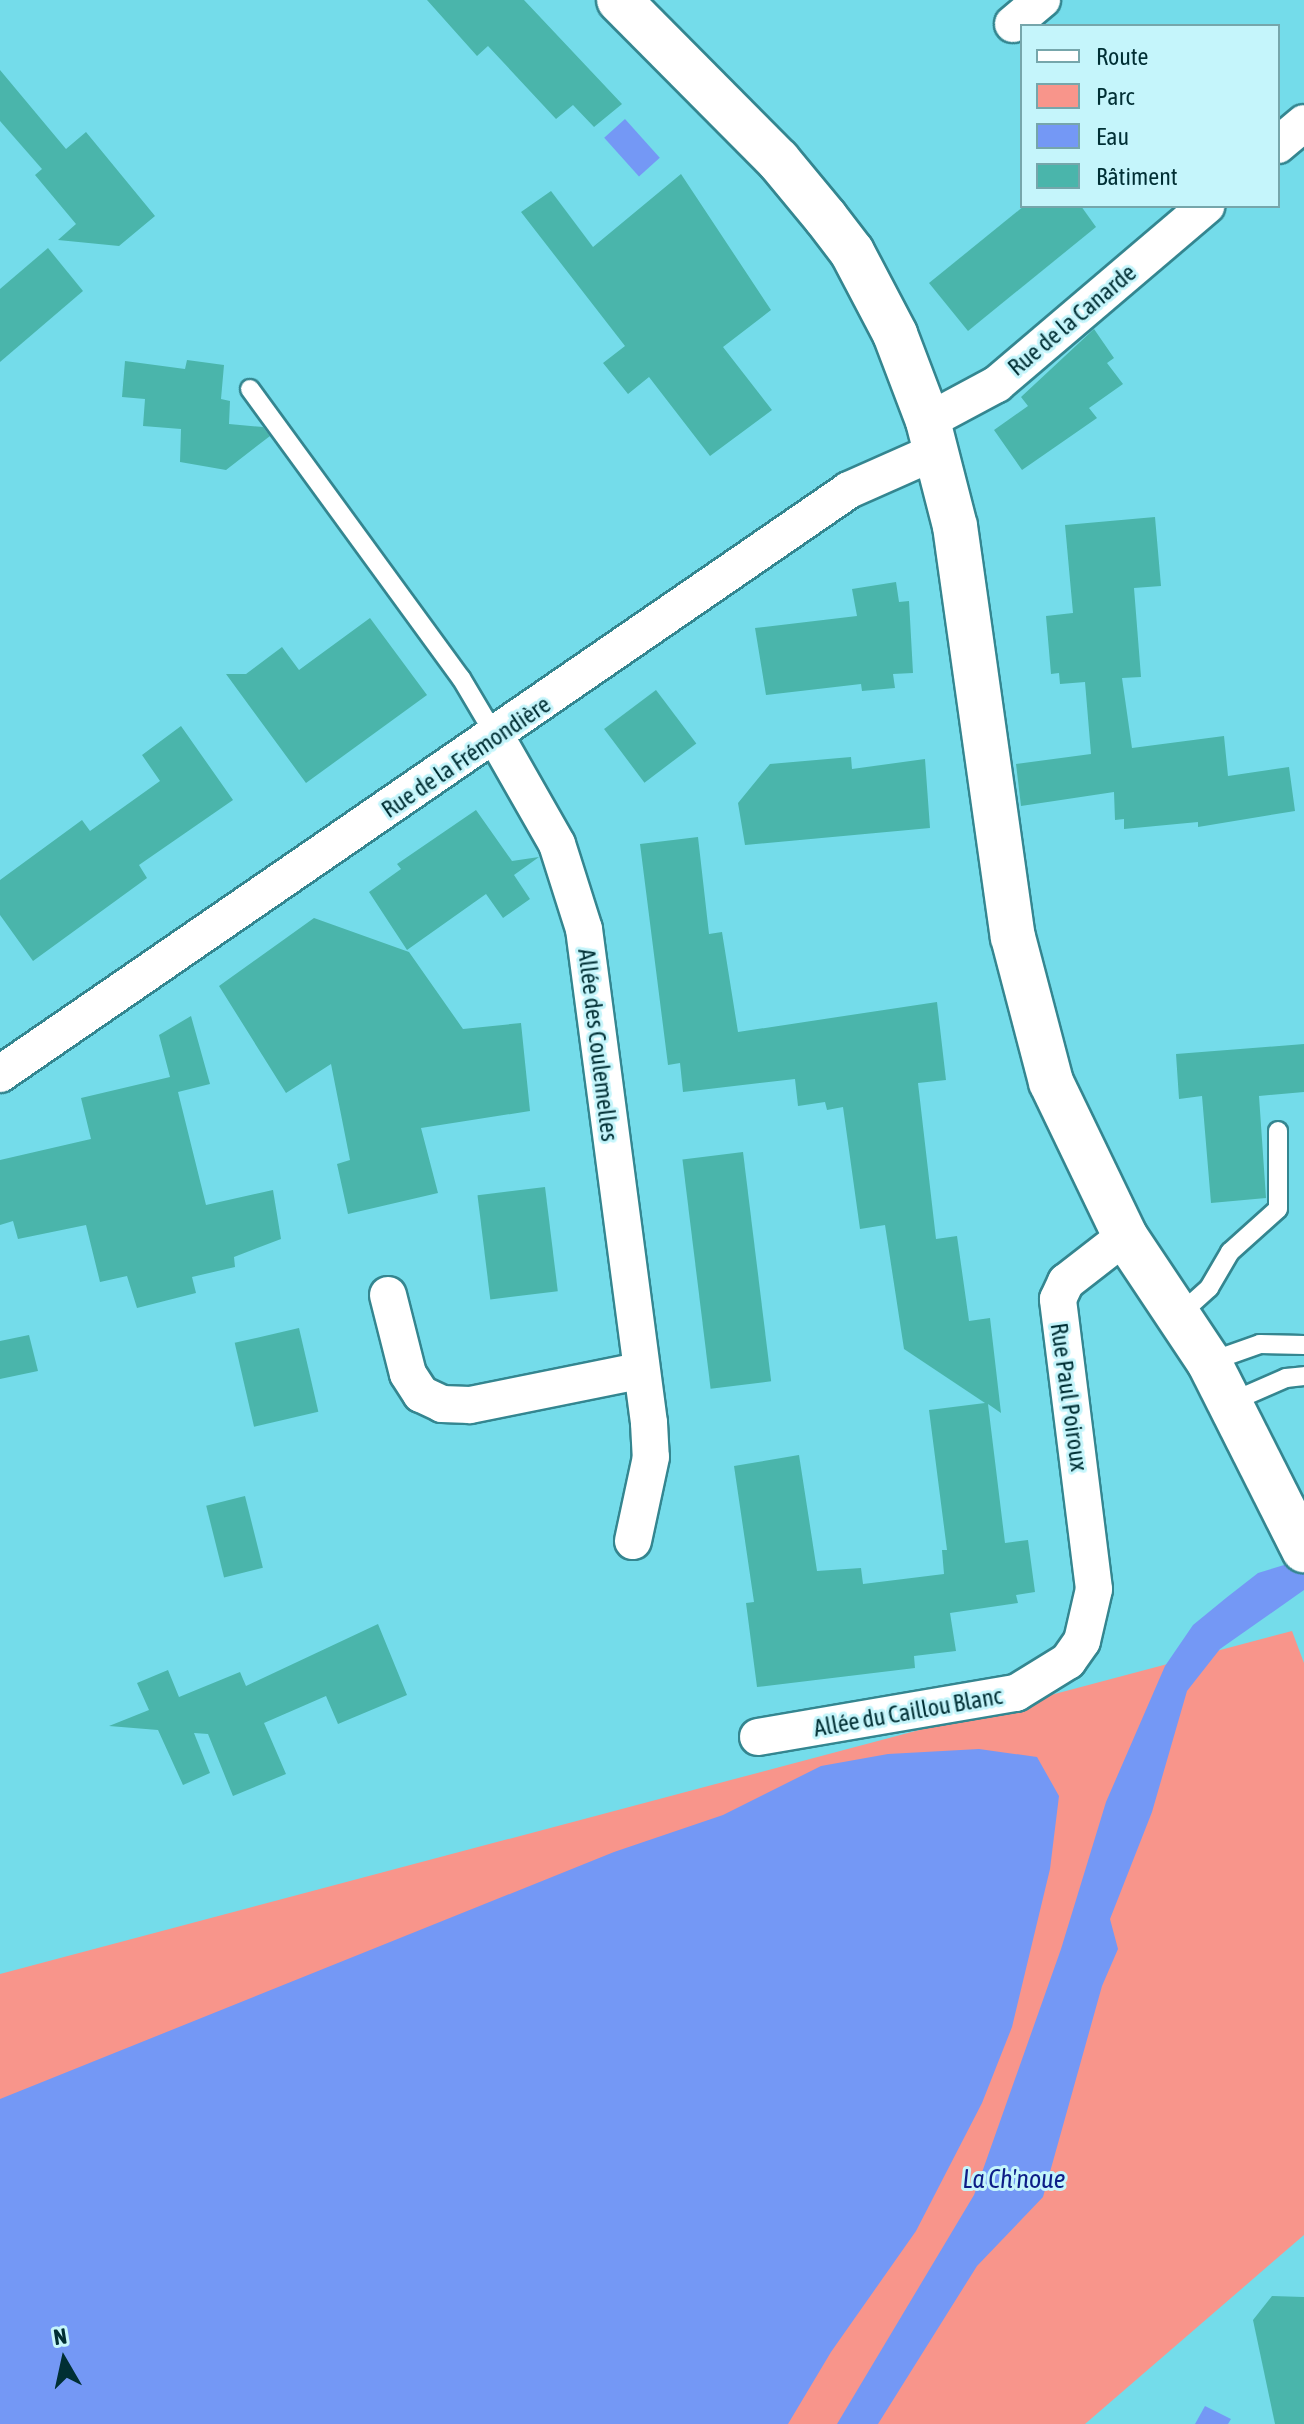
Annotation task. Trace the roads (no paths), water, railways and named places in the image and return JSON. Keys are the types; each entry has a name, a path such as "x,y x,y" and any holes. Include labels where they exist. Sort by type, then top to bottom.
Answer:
{"main road":[{"path":"619,0 778,160 852,252 895,334 933,436 955,526 1013,937 1051,1082 1125,1236 1209,1362 1300,1539"}],"street":[{"path":"1013,24 1042,0"},
{"path":"1280,143 1304,123"},
{"name":"Rue de la Canarde","path":"933,436 1204,208"},
{"name":"Rue de la Frémondière","path":"0,1074 496,737 849,490 933,436"},
{"name":"Allée des Coulemelles","path":"496,737 557,844 584,929 651,1457 633,1541"},
{"name":"Rue Paul Poiroux","path":"1094,1589 1058,1299 1066,1282 1125,1236"},
{"path":"388,1295 408,1374 421,1394 442,1404 470,1405 638,1371"},
{"name":"Allée du Caillou Blanc","path":"758,1737 1016,1693 1068,1661 1082,1641 1094,1589"}],"lane":[{"path":"250,389 461,678 496,737"},
{"path":"1178,1316 1209,1288 1230,1252 1278,1209 1278,1131"},
{"path":"1209,1362 1260,1344 1304,1345"},
{"path":"1231,1402 1286,1378 1304,1376"}],"water":[{"path":"625,119 660,158 639,176 604,138"},
{"name":"La Ch'noue","path":"1304,1559 1304,1590 1220,1649 1187,1691 1152,1812 1110,1919 1118,1949 1102,1986 1043,2197 977,2266 878,2424 837,2424 974,2195 1061,1949 1106,1802 1165,1666 1193,1625 1258,1573"},
{"path":"979,1749 1037,1757 1059,1796 1050,1869 1012,2027 982,2103 916,2231 831,2352 788,2424 0,2424 0,2099 614,1852 723,1815 821,1766 888,1754"},
{"path":"1205,2406 1231,2419 1228,2424 1195,2424"}]}
